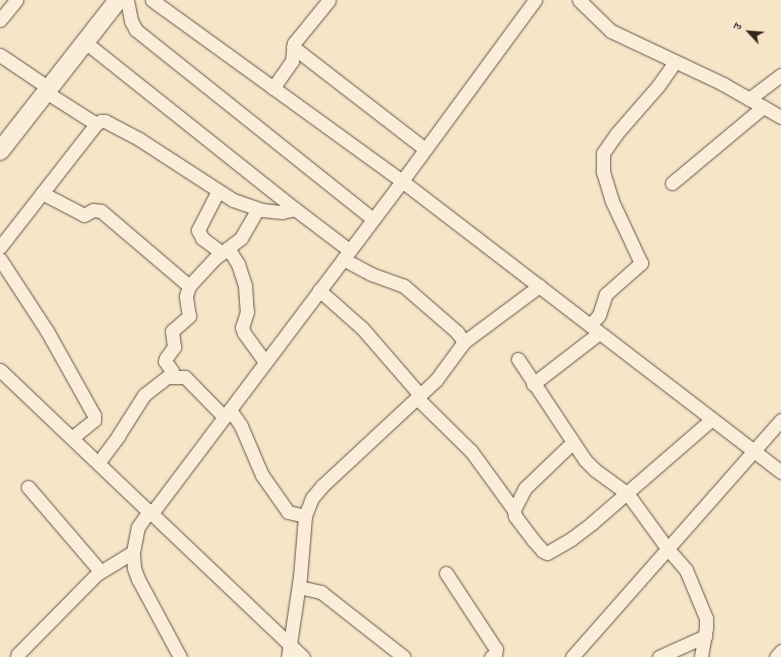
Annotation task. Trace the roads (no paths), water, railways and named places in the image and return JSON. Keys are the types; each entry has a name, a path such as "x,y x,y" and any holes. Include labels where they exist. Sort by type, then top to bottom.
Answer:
{"main road":[{"path":"0,151 118,0"}],"street":[{"path":"0,20 16,0"},
{"path":"127,0 131,22 136,30 372,220"},
{"path":"152,0 402,181 781,472"},
{"path":"273,88 294,57 293,47 329,0"},
{"path":"180,657 138,579 134,568 133,552 138,527 149,511 155,509 402,181 535,0"},
{"path":"579,0 611,31 749,99 781,117"},
{"path":"85,42 295,210 371,274 404,286 457,332 464,342"},
{"path":"293,47 425,149"},
{"path":"0,55 96,124"},
{"path":"533,384 595,329 606,294 641,263 641,260 612,201 603,172 604,153 617,133 658,86 675,62"},
{"path":"749,99 781,75"},
{"path":"672,183 763,107"},
{"path":"0,247 96,124 105,121 139,139 233,200 257,210 282,212 295,210"},
{"path":"218,190 198,230 202,238 225,250 238,264 245,286 247,312 242,328 265,362"},
{"path":"42,192 84,215 93,210 101,211 189,286"},
{"path":"98,463 118,436 144,395 168,377 172,370 165,361 174,347 172,331 189,316 186,296 189,286 225,250 241,238 257,210"},
{"path":"0,259 47,330 94,415 94,420 72,438"},
{"path":"289,651 299,587 305,516 312,498 322,486 440,375 464,342 539,286"},
{"path":"319,290 362,328 419,396 471,451 514,510 515,516 543,551 547,552 577,535 712,419"},
{"path":"518,359 572,443 595,470 627,493 667,548 686,570 704,611 706,628 701,657"},
{"path":"2,376 72,438 149,511 289,651 303,657"},
{"path":"168,377 185,377 241,426 262,475 288,512 305,516"},
{"path":"572,657 781,420"},
{"path":"514,510 525,488 572,443"},
{"path":"28,487 100,571"},
{"path":"17,657 28,643 100,571 133,552"},
{"path":"446,573 496,649 495,654 491,657"},
{"path":"299,587 321,592 404,657"},
{"path":"659,657 705,636"},
{"path":"776,657 781,651"}]}
